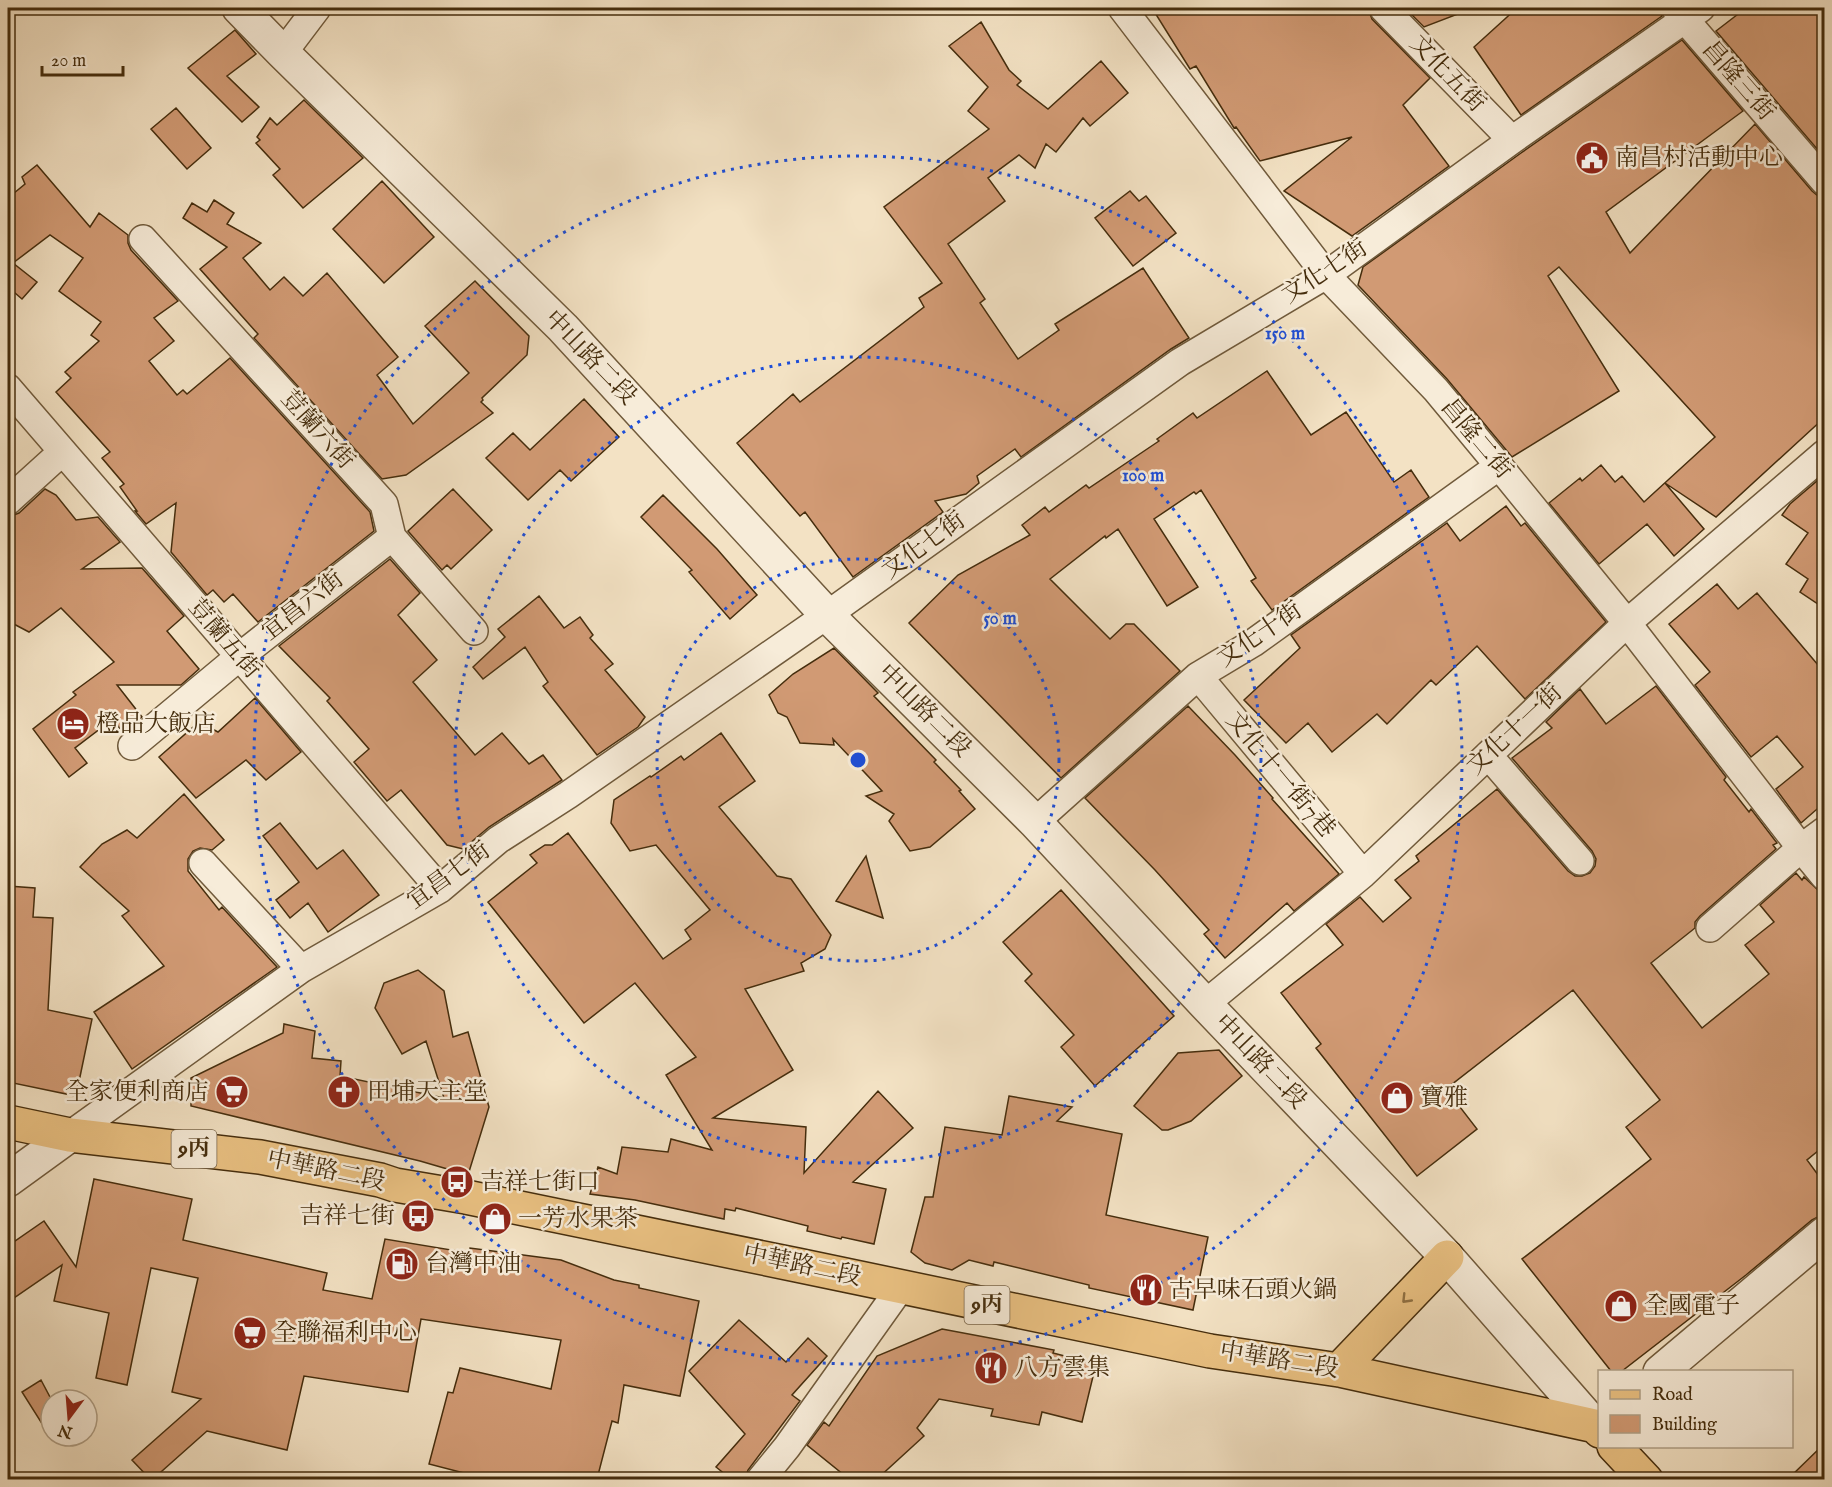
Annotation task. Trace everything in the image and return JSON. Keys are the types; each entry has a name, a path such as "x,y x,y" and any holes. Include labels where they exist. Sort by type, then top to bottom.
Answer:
{"main road":[{"name":"中華路二段","path":"8,1122 70,1135 260,1157 380,1180 395,1185 466,1197 1210,1351 1340,1370 1598,1431"},
{"path":"1340,1370 1447,1257"},
{"path":"1617,1448 1646,1479"}],"street":[{"name":"中山路二段","path":"240,8 563,328 827,615 1035,822 1447,1257 1598,1427"},
{"path":"283,53 317,8"},
{"name":"昌隆二街","path":"1122,8 1326,275 1436,390 1499,466 1627,623 1824,876"},
{"name":"文化五街","path":"1383,8 1512,140"},
{"name":"文化七街","path":"827,615 1180,362 1326,275 1687,11"},
{"name":"昌隆三街","path":"1687,11 1824,181"},
{"name":"荳蘭六街","path":"143,239 384,504 392,537 474,631"},
{"name":"荳蘭五街","path":"8,388 440,889"},
{"path":"8,501 62,452"},
{"name":"文化十一街","path":"1205,1004 1363,874 1627,623 1824,454"},
{"name":"文化十街","path":"1035,822 1198,676 1253,643 1499,466"},
{"name":"宜昌六街","path":"132,746 239,657 392,537"},
{"name":"宜昌七街","path":"70,1135 301,969 440,889 498,840 568,795 827,615"},
{"name":"文化十一街7巷","path":"1198,676 1363,874"},
{"path":"1488,755 1580,861"},
{"path":"1710,928 1801,848 1824,831"},
{"path":"203,863 301,969"},
{"path":"8,1180 70,1135"},
{"path":"1661,1370 1824,1234"},
{"path":"760,1479 787,1447 901,1287"}],"building":[{"path":"1152,8 1368,8 1372,19 1430,78 1403,105 1449,166 1352,236 1284,191 1352,137 1260,161 1236,127 1234,128 1196,66 1190,69"},
{"path":"1405,8 1470,8 1471,9 1424,27"},
{"path":"1517,8 1660,8 1662,16 1521,115 1474,47"},
{"path":"1746,8 1824,8 1824,157 1716,31"},
{"path":"981,22 1009,70 1021,81 1017,85 1048,109 1101,61 1128,93 1090,126 1083,118 1056,152 1046,144 1035,168 1019,155 988,178 1005,201 948,244 985,299 980,303 1018,359 1059,330 1055,324 1143,268 1189,338 1021,457 1015,449 977,476 979,483 966,494 935,501 943,512 853,577 805,512 800,516 737,443 793,394 800,402 924,307 919,298 942,283 884,207 989,129 968,111 988,87 949,46"},
{"path":"235,30 256,54 227,76 259,107 242,122 188,68"},
{"path":"1682,40 1743,111 1606,212 1630,253 1755,124 1812,191 1818,196 1824,196 1824,418 1716,517 1665,483 1704,529 1674,556 1647,524 1599,564 1549,503 1580,478 1582,481 1601,465 1615,482 1622,476 1644,502 1715,437 1559,267 1548,276 1619,391 1512,457 1447,379 1358,285 1363,267"},
{"path":"304,100 363,158 303,208 273,175 280,169 256,143 260,140 257,137 270,118 277,125"},
{"path":"176,108 211,148 187,169 151,129"},
{"path":"37,165 90,227 99,213 128,235 131,250 178,301 154,318 174,341 149,361 177,395 183,390 187,394 230,358 370,512 374,531 258,622 233,594 224,602 213,590 207,595 171,552 176,503 146,524 120,487 124,484 102,458 110,452 56,392 71,378 65,372 99,341 91,335 101,322 59,291 83,258 50,235 13,263 37,282 22,299 8,287 8,198 25,184 22,177"},
{"path":"382,181 434,237 384,283 333,229"},
{"path":"1130,191 1139,201 1146,196 1176,233 1133,266 1095,218"},
{"path":"214,200 234,213 227,224 261,243 243,258 270,290 284,277 303,296 327,273 398,357 377,375 413,424 469,373 425,326 475,281 529,336 527,355 482,398 481,402 493,413 406,475 382,479 254,338 258,334 200,269 227,247 183,218 192,203 207,212"},
{"path":"1267,371 1311,435 1346,412 1394,482 1411,470 1429,497 1272,610 1251,581 1256,578 1201,490 1196,494 1194,492 1154,519 1198,587 1167,606 1118,529 1106,538 1105,536 1050,579 1110,639 1126,624 1134,624 1180,671 1061,778 909,623 958,575 1030,535 1022,525 1045,507 1049,512 1086,485 1089,488 1159,441 1157,439 1193,413 1197,418"},
{"path":"584,399 619,437 571,481 560,470 528,500 486,458 513,433 530,450"},
{"path":"1824,475 1824,608 1800,592 1808,579 1786,564 1808,533 1782,515 1790,504"},
{"path":"45,489 56,495 76,520 98,517 120,542 82,569 142,568 184,616 167,631 199,669 181,685 117,685 142,717 123,733 113,719 75,748 87,763 69,777 33,729 76,695 73,692 114,662 61,608 29,632 8,621 8,517 19,513"},
{"path":"453,489 492,530 451,569 447,565 442,570 408,531"},
{"path":"663,495 717,549 757,595 730,619 689,572 692,570 641,517"},
{"path":"1506,506 1521,526 1525,523 1606,622 1525,699 1477,646 1436,685 1431,680 1387,724 1377,714 1332,752 1308,723 1286,743 1244,700 1300,648 1291,635 1447,523 1460,541"},
{"path":"390,559 420,593 398,615 437,660 413,682 475,755 502,733 529,764 543,755 562,780 489,827 463,849 447,845 401,790 387,801 354,762 369,749 327,701 330,698 279,646"},
{"path":"1717,584 1738,609 1757,593 1824,672 1824,803 1801,823 1776,789 1803,767 1777,736 1751,757 1695,685 1710,672 1669,624"},
{"path":"539,596 564,628 580,617 593,635 590,638 613,664 605,670 645,717 638,727 597,755 543,686 548,682 525,647 483,679 473,667 505,637 498,629"},
{"path":"834,648 878,693 874,696 936,760 934,762 961,790 959,791 975,809 930,847 910,851 889,821 894,814 866,796 882,791 833,739 834,745 800,743 787,717 778,713 769,695 793,674"},
{"path":"1656,686 1726,777 1724,780 1749,812 1751,809 1777,843 1773,845 1776,849 1700,916 1695,922 1695,928 1651,963 1702,1028 1769,974 1745,945 1774,922 1760,905 1796,873 1802,880 1804,877 1818,890 1824,891 1824,1146 1807,1160 1824,1183 1824,1214 1812,1220 1746,1275 1623,1370 1610,1370 1522,1259 1651,1159 1626,1127 1660,1100 1573,990 1446,1089 1477,1129 1417,1176 1316,1048 1321,1044 1281,993 1343,945 1326,924 1360,897 1383,922 1411,898 1395,880 1419,861 1416,856 1497,789 1568,871 1575,876 1590,873 1595,866 1596,859 1592,851 1512,758 1552,728 1546,722 1580,689 1606,724"},
{"path":"255,698 301,752 266,780 246,760 196,798 159,757 199,722 218,732"},
{"path":"1188,706 1235,755 1339,874 1294,911 1287,903 1225,958 1204,934 1209,930 1085,798"},
{"path":"721,733 755,781 719,807 777,876 791,879 831,935 825,949 801,963 804,971 745,989 793,1070 713,1118 806,1127 804,1173 878,1091 913,1128 853,1182 886,1189 874,1244 807,1231 808,1226 736,1208 735,1211 725,1209 724,1219 635,1200 590,1194 598,1167 617,1174 622,1147 668,1152 671,1139 712,1150 666,1075 696,1057 635,983 584,1023 488,902 537,863 530,855 545,845 552,845 568,833 663,959 691,939 685,930 710,910 656,845 630,851 611,823 614,800 681,756 684,760"},
{"path":"184,794 224,840 212,850 200,848 193,851 188,859 188,871 219,910 222,907 277,967 132,1069 94,1012 164,966 122,916 129,911 80,867 102,844 127,830 137,838"},
{"path":"280,823 317,869 343,850 379,895 328,932 308,903 290,918 276,900 299,882 263,836"},
{"path":"866,856 883,918 836,901"},
{"path":"8,886 35,888 33,917 53,918 48,1010 92,1019 76,1096 8,1082"},
{"path":"1061,890 1174,1016 1095,1086 1061,1047 1074,1035 1025,981 1032,974 1003,942"},
{"path":"418,970 444,991 453,1037 468,1032 489,1107 468,1175 420,1161 191,1106 191,1078 283,1033 284,1024 315,1031 312,1058 341,1061 340,1076 444,1098 426,1041 402,1054 375,1008 384,983"},
{"path":"1219,1050 1242,1076 1191,1121 1162,1130 1134,1106 1178,1053"},
{"path":"1009,1096 1072,1107 1057,1121 1122,1134 1106,1215 1208,1237 1193,1310 1089,1288 1089,1285 994,1262 993,1266 969,1260 952,1270 925,1263 911,1252 925,1197 933,1197 945,1127 1002,1135"},
{"path":"94,1179 192,1199 183,1240 327,1273 323,1290 372,1299 385,1239 469,1253 470,1248 561,1260 614,1280 639,1285 639,1288 699,1301 680,1396 624,1385 618,1423 612,1421 597,1479 487,1479 429,1464 448,1392 453,1393 460,1368 551,1389 561,1340 421,1319 408,1392 304,1376 287,1450 207,1431 153,1479 150,1479 132,1460 201,1399 172,1392 198,1278 151,1268 127,1385 96,1378 109,1313 54,1301 62,1265 8,1302 8,1246 44,1221 76,1267"},
{"path":"739,1320 786,1362 808,1338 827,1356 792,1395 800,1401 748,1470 745,1479 731,1479 716,1467 745,1434 689,1371"},
{"path":"942,1329 1054,1350 1053,1353 1096,1364 1082,1422 1042,1412 1039,1425 991,1416 993,1409 939,1399 917,1428 924,1436 877,1479 849,1479 807,1445 824,1422 829,1426 877,1356"},
{"path":"41,1380 45,1388 39,1388 39,1419 22,1392"},
{"path":"1824,1444 1824,1479 1788,1479"}],"place":[{"name":"南昌村活動中心","path":"1592,158"},
{"name":"橙品大飯店","path":"73,724"},
{"name":"全家便利商店","path":"232,1092"},
{"name":"田埔天主堂","path":"344,1092"},
{"name":"寶雅","path":"1397,1098"},
{"name":"吉祥七街口","path":"457,1182"},
{"name":"吉祥七街","path":"418,1216"},
{"name":"一芳水果茶","path":"495,1219"},
{"name":"台灣中油","path":"402,1264"},
{"name":"古早味石頭火鍋","path":"1146,1290"},
{"name":"全國電子","path":"1621,1306"},
{"name":"全聯福利中心","path":"250,1333"},
{"name":"八方雲集","path":"991,1368"}]}
